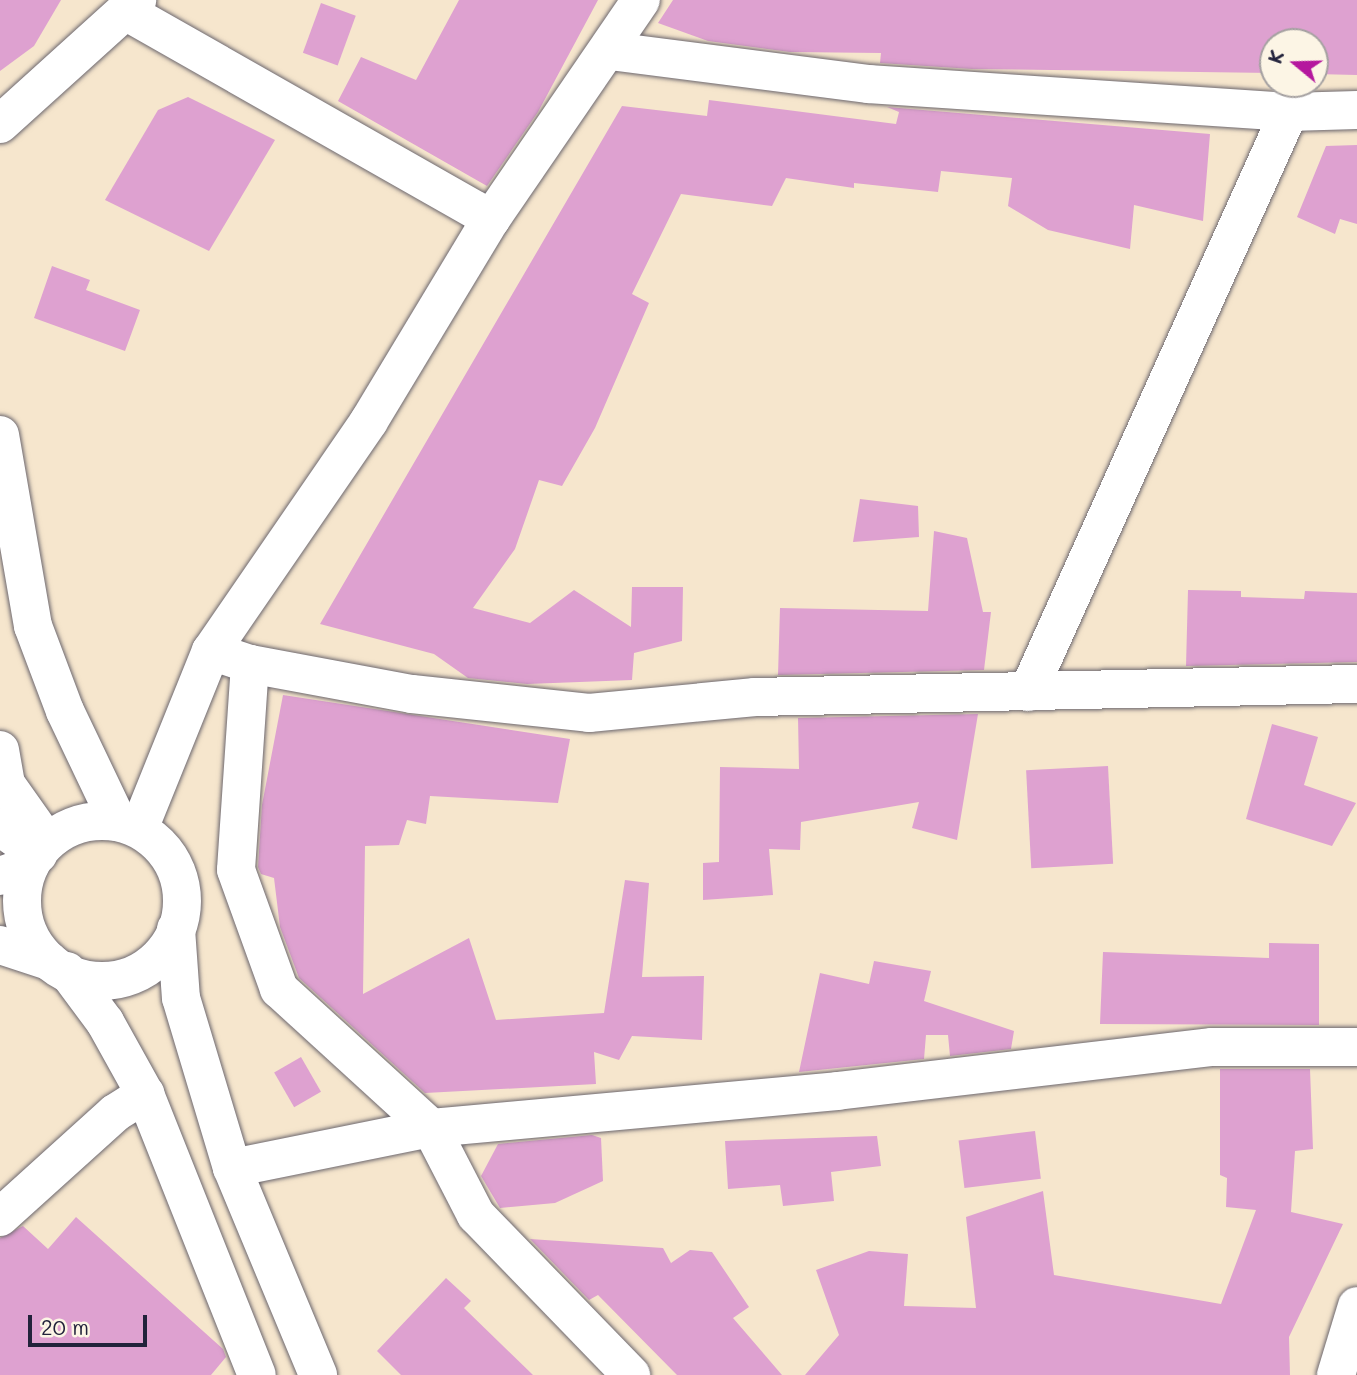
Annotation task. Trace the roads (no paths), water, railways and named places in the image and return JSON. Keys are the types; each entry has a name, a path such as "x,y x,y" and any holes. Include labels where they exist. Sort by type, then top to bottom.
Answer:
{"street":[{"path":"128,825 211,651 369,421 491,219 611,51 641,0"},
{"path":"0,124 132,6 491,219"},
{"path":"611,51 868,83 1289,112 1357,110"},
{"path":"1028,692 1289,112"},
{"path":"0,435 33,626 65,711 128,825"},
{"path":"211,651 250,664 412,694 589,713 755,697 1357,684"},
{"path":"250,664 236,870 279,989 431,1128 477,1215 631,1375"},
{"path":"0,750 6,784 29,859 22,893 24,921 105,1022 145,1094 257,1375"},
{"path":"0,945 58,966 80,979 116,980 142,970 158,958 176,929 183,903 176,870 161,846 128,825 90,821 68,828 29,859"},
{"path":"0,827 29,859"},
{"path":"176,929 181,998 232,1168 318,1375"},
{"path":"232,1168 431,1128 837,1091 1212,1047 1357,1048"},
{"path":"0,1217 116,1113 145,1094"},
{"path":"1336,1375 1357,1306"}]}
